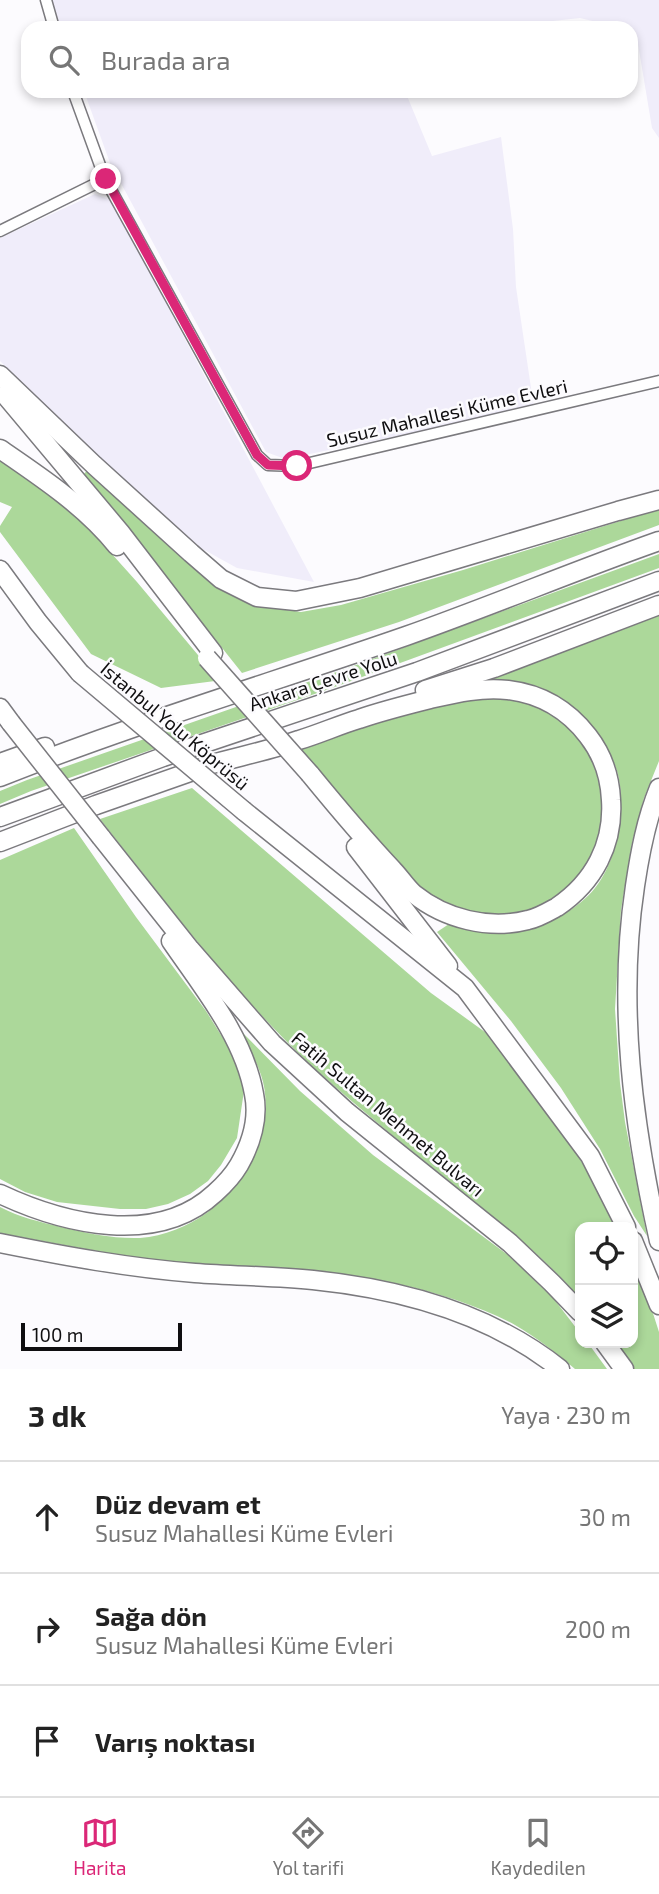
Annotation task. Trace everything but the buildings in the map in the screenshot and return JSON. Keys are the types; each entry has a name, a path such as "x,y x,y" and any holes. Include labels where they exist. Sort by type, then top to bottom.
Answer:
{"highway":[{"path":"0,375 94,465 221,579 257,597 296,601 359,588 659,500"},
{"path":"0,390 120,532 210,656 306,777 465,988 590,1156 623,1222"},
{"path":"0,449 86,513 210,656"},
{"name":"Ankara Çevre Yolu","path":"0,777 50,757 406,636 659,541"},
{"name":"İstanbul Yolu Köprüsü","path":"0,570 80,673 244,811 465,988"},
{"name":"Ankara Çevre Yolu","path":"0,817 175,753 417,672 659,581"},
{"path":"0,842 96,805 494,667 659,605"},
{"path":"212,764 298,741 362,718 449,695 480,689 526,693 562,710 578,723 592,741 610,788 611,827 596,869 566,900 531,920 490,924 452,915 413,893 306,777"},
{"path":"0,1194 40,1210 104,1224 133,1226 184,1215 208,1200 232,1178 243,1157 256,1118 255,1096 250,1077 229,1028 101,837 4,714"},
{"path":"0,763 39,748 154,722"},
{"path":"659,788 644,834 629,921 627,1010 633,1097 659,1241"},
{"path":"0,849 96,805"},
{"name":"Fatih Sultan Mehmet Bulvarı","path":"101,837 190,949 272,1043 347,1112 510,1243 575,1307"},
{"path":"0,1243 134,1267 313,1280 405,1296 486,1322 525,1343 560,1369"},
{"path":"638,1253 659,1305"},
{"path":"609,1348 624,1369"}],"street":[{"path":"46,0 52,21"},
{"path":"0,231 106,179 76,98"},
{"name":"Susuz Mahallesi Küme Evleri","path":"106,179 257,455 268,465 297,466 659,381"}],"shaded area":[{"path":"51,0 659,0 659,138 652,128 638,44 638,21 592,21 580,18 553,21 58,21"},
{"path":"87,98 408,98 432,156 501,137 513,229 516,287 534,408 285,459 266,452 110,163"},
{"path":"95,194 111,200 314,582 237,568 199,547 113,474 0,361 0,238"}],"green space":[{"path":"0,458 76,514 203,661 215,681 161,688 91,654 0,532 0,526 12,507 0,502"},
{"path":"89,468 203,575 230,594 254,605 301,612 341,605 463,570 659,509 659,525 399,622 242,673 84,474"},
{"path":"659,554 659,568 332,688 0,804 0,791 27,780 348,668"},
{"path":"659,611 659,761 644,798 632,843 621,910 615,1009 625,1122 647,1236 600,1149 561,1088 511,1021 437,932 449,924 486,931 514,931 533,928 562,915 580,903 595,888 610,863 618,832 621,800 615,765 605,748 576,713 553,695 536,689 480,681"},
{"path":"507,695 540,705 575,731 588,751 601,792 600,836 581,874 549,903 515,915 479,915 446,906 413,883 333,793 300,749 365,722 462,698"},
{"path":"192,788 431,993 496,1040 568,1139 600,1193 613,1222 575,1222 575,1293 527,1246 353,1102 285,1040 229,980 100,819"},
{"path":"74,828 206,1011 236,1059 245,1084 237,1138 221,1165 208,1181 190,1194 168,1204 146,1209 57,1202 25,1192 0,1179 0,860"},
{"path":"241,1031 300,1091 373,1155 508,1255 554,1299 575,1326 575,1348 592,1348 607,1369 575,1369 508,1321 417,1288 339,1275 141,1258 0,1233 0,1207 30,1219 80,1231 130,1238 175,1230 207,1213 244,1174 261,1139 266,1106 264,1085"},
{"path":"638,1277 659,1332 659,1369 634,1369 619,1348 638,1348"}],"route":[{"path":"106,179 257,455 268,465 297,466"}]}
